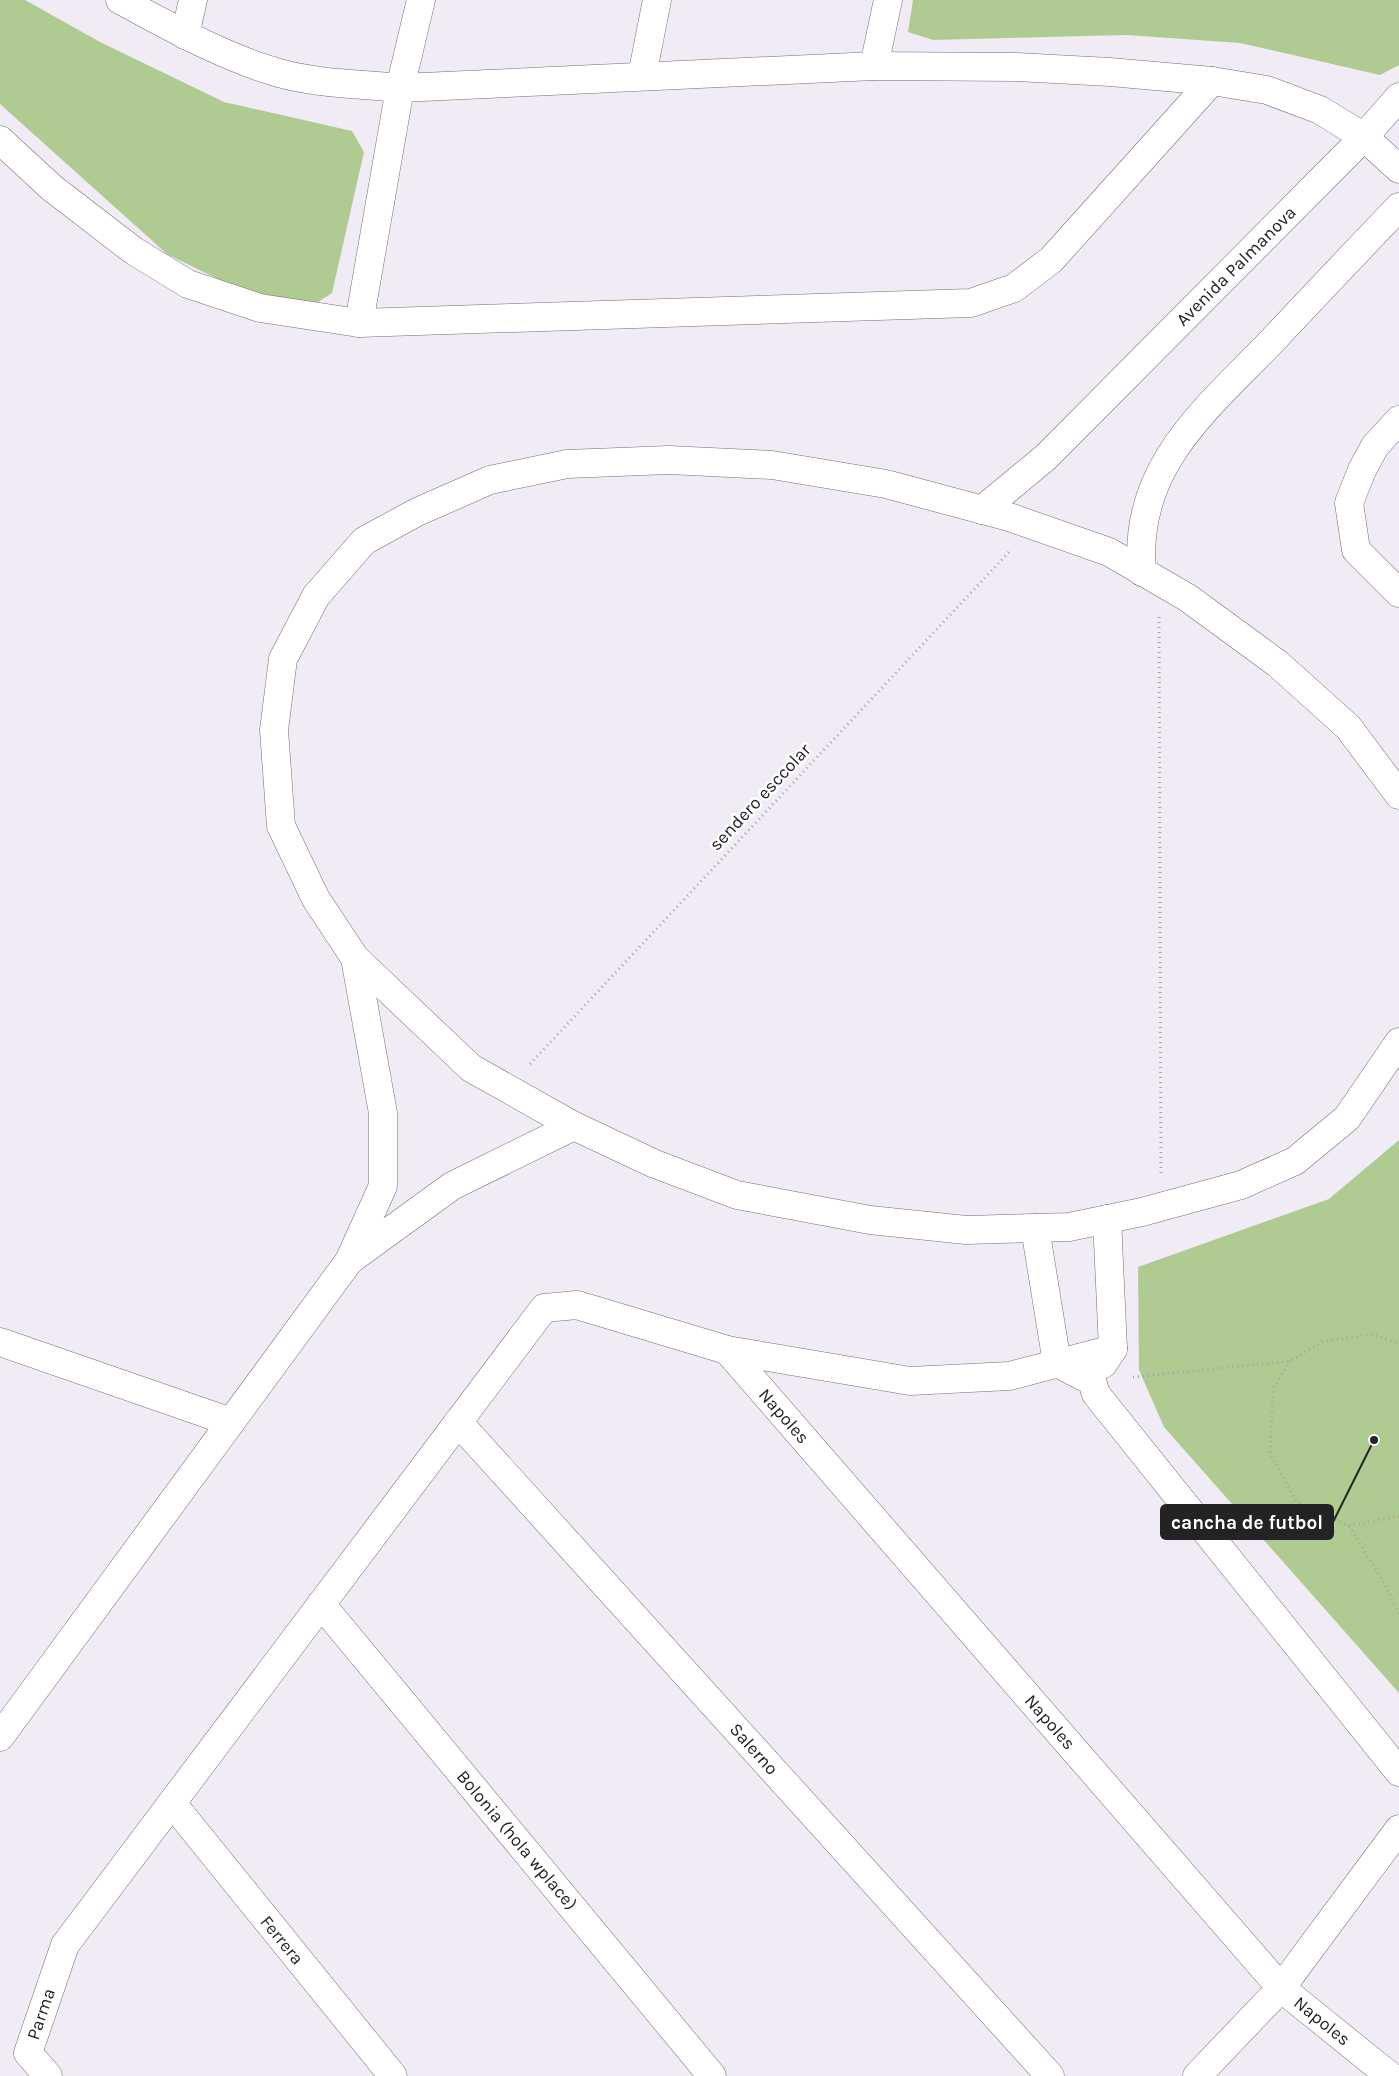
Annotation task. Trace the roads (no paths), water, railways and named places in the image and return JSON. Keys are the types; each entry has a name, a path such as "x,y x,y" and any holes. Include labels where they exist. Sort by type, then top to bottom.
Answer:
{"street":[{"path":"120,0 185,35 237,59 281,74 328,82 400,88 874,66 1016,66 1212,81 1267,90 1311,106 1364,137 1399,169"},
{"path":"185,35 193,0"},
{"path":"359,323 400,88 421,0"},
{"path":"642,76 657,0"},
{"path":"874,66 888,0"},
{"path":"0,140 52,188 134,251 188,284 260,308 359,323 971,303 1014,288 1051,260 1212,81"},
{"name":"Avenida Palmanova","path":"982,510 1046,457 1364,137 1399,97"},
{"path":"1151,577 1140,551 1148,503 1160,474 1187,429 1399,207"},
{"path":"1399,420 1375,446 1362,470 1349,503 1356,550 1399,593"},
{"path":"1399,796 1348,727 1292,676 1188,598 1109,552 982,510 886,484 772,465 669,460 567,464 490,480 417,512 364,541 316,596 283,659 274,730 281,826 316,899 356,958 471,1068 574,1126 656,1164 737,1195 870,1220 966,1230 1069,1227 1161,1207 1242,1185 1295,1161 1347,1118 1399,1042"},
{"path":"0,1737 349,1261 383,1186 383,1113 356,958"},
{"path":"349,1261 452,1186 574,1126"},
{"path":"1092,1381 1113,1349 1106,1219"},
{"path":"1034,1228 1057,1363"},
{"path":"172,1804 544,1308 577,1304 727,1350 910,1381 1009,1376 1113,1349"},
{"path":"0,1342 231,1422"},
{"name":"Napoles","path":"727,1350 1281,1988 1390,2076"},
{"path":"1057,1363 1092,1381 1096,1394 1399,1772"},
{"name":"Salerno","path":"458,1422 1050,2076"},
{"name":"Bolonia (hola wplace)","path":"321,1604 712,2076"},
{"name":"Parma","path":"48,2076 28,2053 65,1946 172,1804"},
{"name":"Ferrera","path":"172,1804 392,2076"},
{"path":"1197,2076 1281,1988 1399,1829"}],"place":[{"name":"cancha de futbol","path":"1374,1440"}]}
